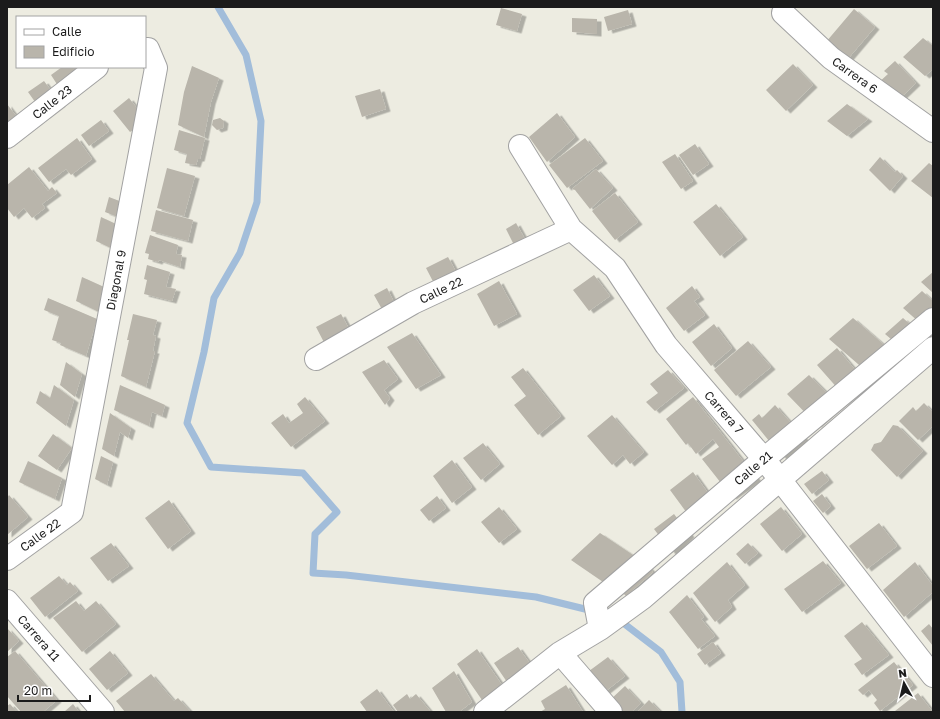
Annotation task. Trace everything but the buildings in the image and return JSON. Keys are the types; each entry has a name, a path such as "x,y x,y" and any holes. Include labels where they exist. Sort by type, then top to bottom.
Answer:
{"street":[{"name":"Carrera 6","path":"783,13 831,58 933,131"},
{"name":"Diagonal 9","path":"72,512 156,68 146,49"},
{"name":"Calle 23","path":"7,137 96,68"},
{"name":"Carrera 7","path":"520,146 571,229 615,268 666,345 781,480 933,676"},
{"name":"Calle 22","path":"316,358 413,303 571,229"},
{"name":"Calle 21","path":"600,629 595,603 764,459 933,319"},
{"path":"485,712 560,653 600,629 644,597 933,348"},
{"name":"Calle 22","path":"7,559 72,512"},
{"name":"Carrera 11","path":"7,601 103,712"},
{"path":"560,653 611,712"}],"waterway":[{"path":"218,7 246,55 261,121 257,202 240,253 214,298 204,352 187,423 211,467 303,473 337,512 315,534 313,573 346,575 536,597 593,611"},
{"path":"618,619 661,652 680,682 682,712"}]}
